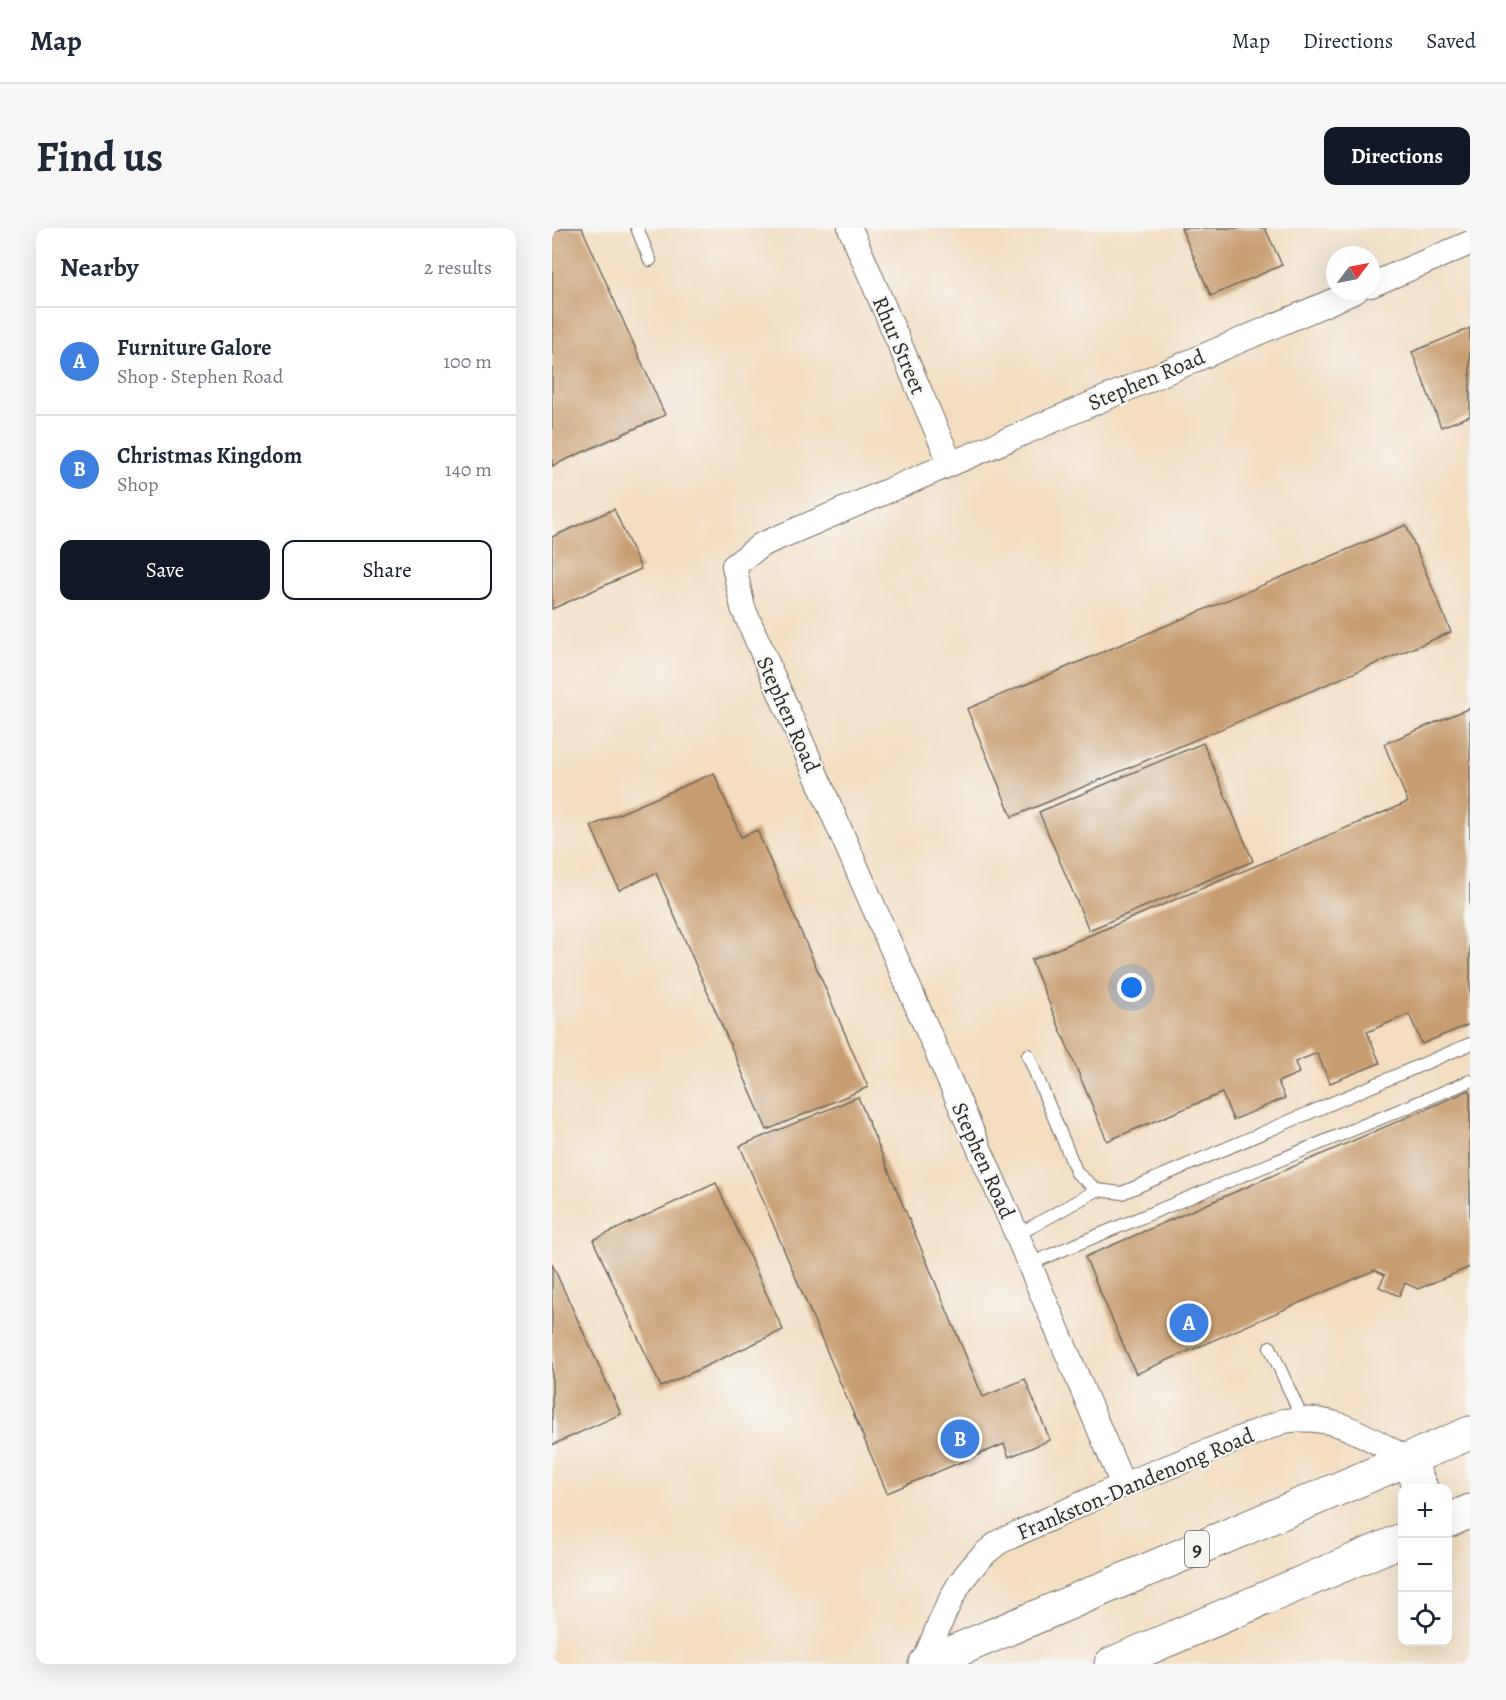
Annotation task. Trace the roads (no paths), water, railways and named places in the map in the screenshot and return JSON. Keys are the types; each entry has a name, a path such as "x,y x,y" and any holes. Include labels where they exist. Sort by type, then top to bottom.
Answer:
{"highway":[{"name":"Frankston-Dandenong Road","path":"924,1664 1415,1474 1470,1434"},
{"path":"1452,1519 1470,1511"},
{"path":"1119,1662 1398,1542"}],"street":[{"name":"Rhur Street","path":"850,228 950,462"},
{"path":"1380,281 1470,243"},
{"name":"Stephen Road","path":"1123,1485 1017,1235 743,608 735,566 761,544 1335,300"},
{"name":"Frankston-Dandenong Road","path":"924,1664 966,1571 982,1554 999,1542 1123,1485 1284,1421 1302,1418 1323,1419 1342,1425 1415,1474"}],"lane":[{"path":"636,228 650,260"},
{"path":"1028,1055 1077,1173 1097,1190 1122,1193 1470,1044"},
{"path":"1029,1264 1470,1081"},
{"path":"1017,1235 1097,1190"},
{"path":"1270,1347 1302,1418"}],"place":[{"name":"Furniture Galore","path":"1189,1323"},
{"name":"Christmas Kingdom","path":"960,1439"}]}
